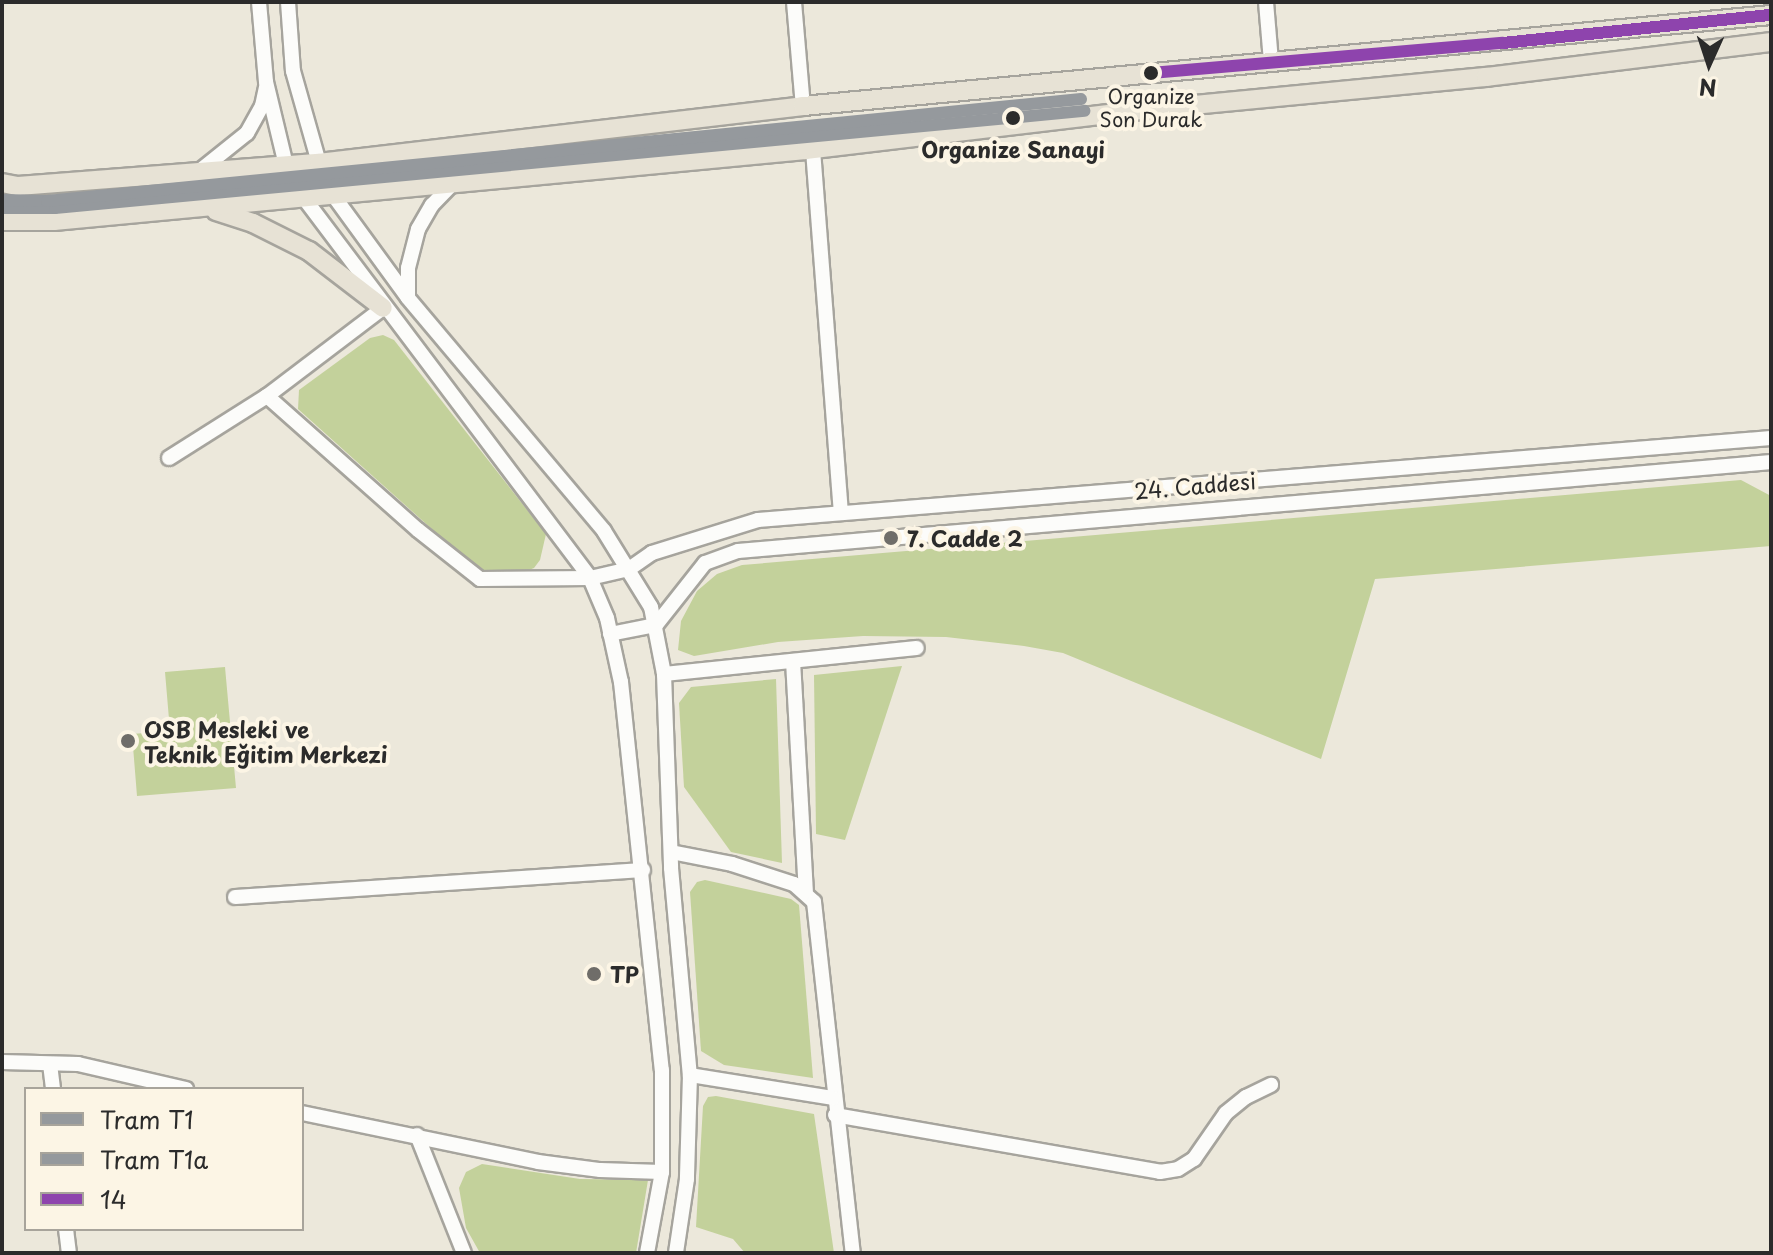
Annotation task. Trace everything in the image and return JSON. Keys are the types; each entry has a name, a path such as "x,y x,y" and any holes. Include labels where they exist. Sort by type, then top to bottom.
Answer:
{"main road":[{"path":"1727,19 1750,2"},
{"path":"2,183 18,186 319,163 803,106 1771,15"},
{"path":"2,221 54,221 813,150 1152,109 1486,77 1771,42"},
{"path":"202,208 253,223 300,246 327,261 383,308"}],"street":[{"path":"259,2 266,82 286,165 304,198 383,308 590,578 607,618 621,682 662,1070 662,1172 647,1253"},
{"path":"288,2 293,71 319,163 333,195 408,298 574,494 639,583 656,625 664,674 671,852 690,1075 687,1179 676,1253"},
{"path":"794,2 803,106"},
{"path":"1266,2 1271,61"},
{"path":"197,173 247,133 262,106 266,82"},
{"path":"813,150 841,513"},
{"path":"408,298 408,268 418,229 432,205 452,184"},
{"path":"169,458 267,396 383,308"},
{"name":"24. Caddesi","path":"267,396 418,530 480,579 590,578 629,569 652,553 758,520 1771,438"},
{"name":"24. Caddesi","path":"656,625 705,563 738,551 1771,462"},
{"path":"610,634 656,625"},
{"path":"664,674 917,648"},
{"path":"793,661 806,891 819,915 833,1098 853,1253"},
{"path":"671,852 732,864 806,891"},
{"path":"235,897 643,870"},
{"path":"2,1062 78,1064 177,1087"},
{"path":"50,1064 53,1087"},
{"path":"690,1075 833,1098"},
{"path":"835,1115 1160,1172 1178,1169 1194,1159 1226,1113 1246,1097 1271,1085"},
{"path":"304,1113 559,1166 662,1172"},
{"path":"417,1135 464,1253"},
{"path":"66,1231 69,1253"}],"green space":[{"path":"383,335 394,340 546,534 540,560 534,568 524,572 485,571 472,565 298,409 299,390 370,338"},
{"path":"1741,480 1771,496 1771,546 1375,579 1321,759 1063,653 1024,646 946,637 863,636 778,642 694,656 678,650 681,621 697,591 717,574 742,565"},
{"path":"902,666 845,840 816,834 814,675"},
{"path":"225,667 236,788 137,796 132,734 170,731 165,672"},
{"path":"776,679 782,863 731,852 684,787 679,703 691,687"},
{"path":"705,880 791,899 799,905 813,1078 724,1065 701,1051 690,892 697,882"},
{"path":"708,1097 814,1114 834,1253 745,1253 733,1239 696,1227 703,1106"},
{"path":"482,1164 580,1179 648,1180 636,1253 480,1253 466,1228 459,1188 466,1172"}],"tram line":[{"name":"T1a","path":"2,200 47,201 1081,99"},
{"name":"T1","path":"2,208 55,208 1084,111"}],"transit line":[{"name":"14","path":"1151,73 1503,43 1771,15"}],"place":[{"name":"Organize Son Durak","path":"1151,73"},
{"name":"Organize Sanayi","path":"1013,118"},
{"name":"7. Cadde 2","path":"891,538"},
{"name":"OSB Mesleki ve Teknik Eğitim Merkezi","path":"128,741"},
{"name":"TP","path":"594,974"}]}
